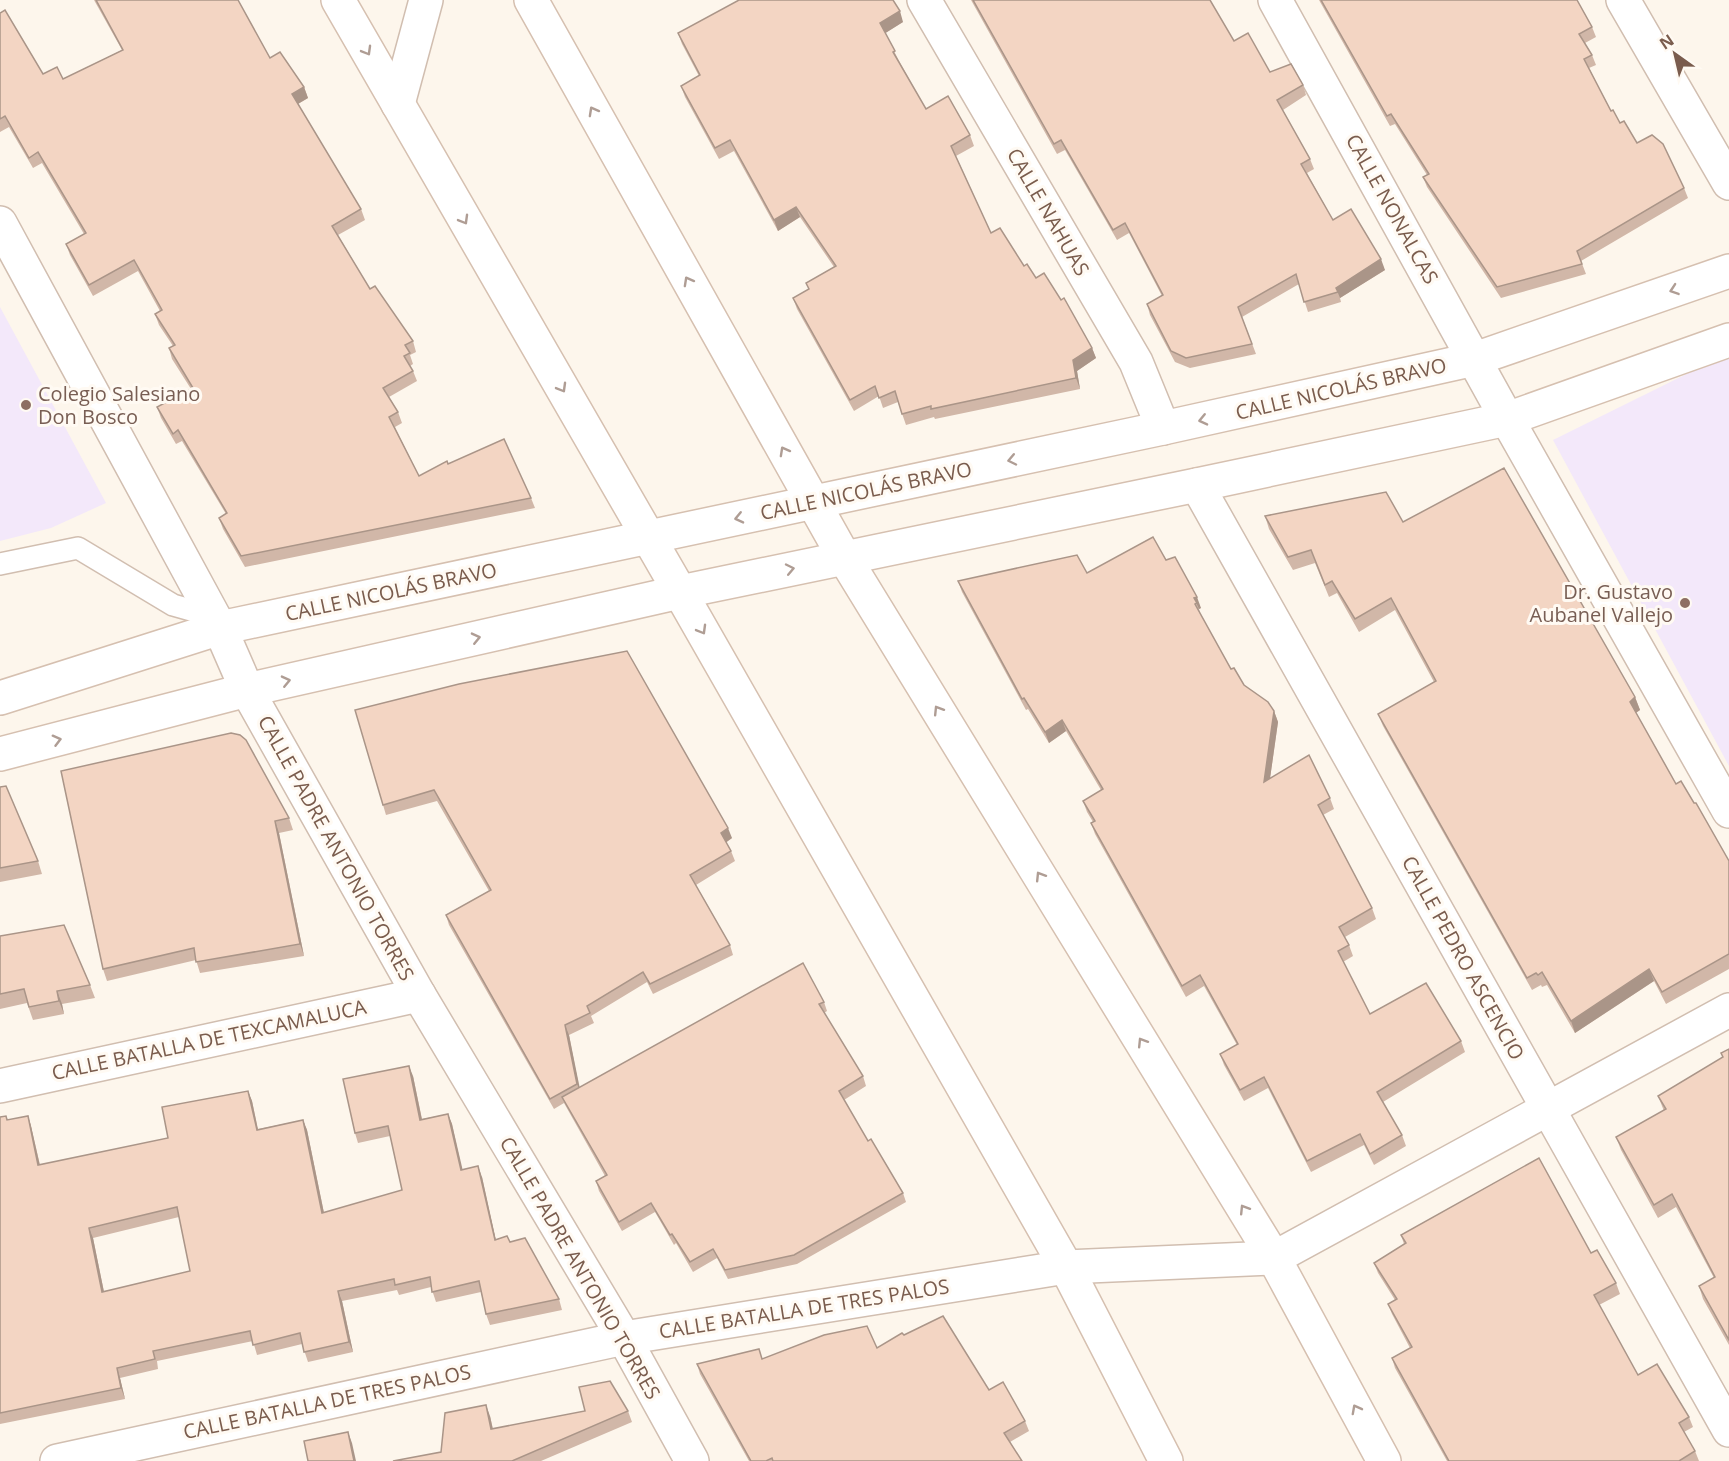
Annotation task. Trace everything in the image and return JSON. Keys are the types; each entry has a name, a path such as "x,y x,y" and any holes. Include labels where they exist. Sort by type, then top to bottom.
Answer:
{"main road":[{"path":"338,0 1066,1267 1166,1461"},
{"path":"398,105 426,0"},
{"path":"531,0 844,557 1275,1258 1384,1461"},
{"name":"CALLE NAHUAS","path":"924,0 1136,362 1163,428"},
{"name":"CALLE NONALCAS","path":"1275,0 1729,810"},
{"path":"1623,0 1729,183"},
{"name":"CALLE PADRE ANTONIO TORRES","path":"0,224 216,622 247,690 418,995 624,1338 692,1461"},
{"name":"CALLE NICOLÁS BRAVO","path":"0,698 216,622 649,539 1476,359 1729,271"},
{"path":"0,754 247,690 680,592 1508,419 1729,340"},
{"name":"CALLE PEDRO ASCENCIO","path":"1197,485 1729,1430"},
{"name":"CALLE BATALLA DE TEXCAMALUCA","path":"0,1086 418,995"},
{"path":"1275,1258 1729,1010"},
{"name":"CALLE BATALLA DE TRES PALOS","path":"57,1461 624,1338 1066,1267 1275,1258"}],"lane":[{"path":"0,564 78,548 173,605 216,622"}],"shaded area":[{"name":"Colegio Salesiano Don Bosco","path":"0,307 106,503 51,528 0,541"},
{"name":"Dr. Gustavo Aubanel Vallejo","path":"1729,353 1729,766 1553,440"}],"building":[{"path":"96,0 238,0 270,58 280,52 304,87 292,94 361,209 332,226 370,289 375,286 413,341 405,345 410,353 404,356 413,371 383,388 398,412 389,417 419,476 447,461 448,464 504,439 531,498 241,556 219,518 227,513 178,430 173,434 157,407 193,388 169,348 175,345 155,314 162,310 134,260 89,285 66,244 86,233 38,152 29,158 5,116 0,119 0,13 5,10 43,74 57,67 63,79 123,50"},
{"path":"739,0 893,0 900,11 880,23 895,51 893,52 926,109 948,96 970,135 951,146 991,233 1000,228 1024,266 1027,264 1036,278 1044,273 1061,300 1064,298 1092,348 1073,360 1076,378 931,409 931,406 902,414 895,391 879,398 875,386 850,400 793,298 809,289 806,283 836,266 796,207 774,220 730,140 715,148 681,86 700,75 678,33"},
{"path":"973,0 1210,0 1234,41 1248,33 1270,72 1291,64 1303,85 1277,100 1310,159 1301,164 1333,220 1351,209 1381,259 1336,288 1338,292 1304,302 1296,274 1238,307 1252,344 1186,358 1171,351 1147,304 1163,295 1125,223 1113,230 1061,140 1054,144"},
{"path":"1321,0 1577,0 1592,27 1579,34 1592,55 1584,59 1611,111 1613,110 1620,123 1624,121 1637,143 1652,135 1663,144 1684,188 1577,251 1582,264 1497,287 1423,177 1429,174 1391,114 1387,116"},
{"path":"1504,468 1635,697 1630,702 1676,784 1681,781 1729,861 1729,954 1662,992 1649,969 1571,1021 1542,972 1527,978 1378,714 1436,681 1391,598 1355,619 1332,581 1325,585 1311,550 1288,557 1265,516 1386,492 1403,522"},
{"path":"1153,537 1166,560 1175,557 1197,597 1194,598 1197,603 1195,604 1231,669 1234,668 1244,685 1268,702 1274,711 1264,782 1309,755 1330,798 1318,805 1372,908 1339,927 1349,945 1338,951 1370,1014 1426,983 1461,1041 1377,1092 1402,1135 1370,1154 1360,1134 1307,1161 1264,1077 1240,1090 1220,1054 1238,1044 1200,975 1182,986 1091,823 1095,821 1083,801 1103,789 1062,720 1045,732 1024,698 1022,699 958,581 1077,555 1087,573"},
{"path":"627,651 728,828 721,833 731,851 690,875 730,945 650,984 643,972 587,1006 590,1013 565,1025 577,1084 550,1099 446,915 491,890 434,790 383,805 355,710 459,684"},
{"path":"231,733 240,735 246,740 289,818 275,821 300,944 196,962 194,948 103,969 61,771"},
{"path":"6,786 38,861 0,868 0,787"},
{"path":"64,925 90,985 57,991 59,1001 29,1007 24,989 0,994 0,936"},
{"path":"803,963 824,1002 819,1004 863,1076 839,1091 868,1141 871,1139 903,1193 794,1255 725,1270 713,1249 690,1262 651,1203 619,1222 596,1181 607,1175 562,1097"},
{"path":"1729,1049 1729,1340 1699,1286 1715,1277 1672,1194 1654,1205 1616,1137 1666,1109 1658,1096 1723,1057 1721,1053"},
{"path":"409,1066 420,1120 448,1114 461,1170 478,1166 495,1240 507,1236 510,1242 525,1238 559,1299 486,1314 479,1281 432,1292 430,1277 395,1285 394,1279 338,1291 349,1342 304,1352 300,1333 253,1345 250,1331 153,1351 155,1359 117,1368 121,1388 0,1413 0,1117 6,1116 7,1120 28,1116 38,1165 168,1138 162,1107 248,1091 257,1130 303,1120 322,1213 402,1190 388,1126 355,1133 343,1079","holes":["177,1207 190,1271 102,1292 89,1228"]},
{"path":"1539,1158 1591,1253 1597,1250 1616,1283 1594,1295 1638,1375 1657,1364 1689,1417 1679,1423 1695,1451 1679,1461 1449,1461 1392,1358 1412,1347 1388,1304 1397,1299 1374,1263 1406,1243 1401,1235"},
{"path":"943,1316 989,1390 1003,1382 1025,1421 1004,1433 1022,1461 773,1461 772,1458 766,1461 751,1461 697,1364 759,1349 762,1359 824,1335 867,1326 877,1348 902,1333 904,1335"},
{"path":"610,1381 628,1411 512,1461 393,1461 441,1452 445,1413 486,1405 491,1429 585,1411 579,1387"},
{"path":"348,1432 354,1461 308,1461 304,1441"}],"place":[{"name":"Colegio Salesiano Don Bosco","path":"26,405"},
{"name":"Dr. Gustavo Aubanel Vallejo","path":"1685,603"}]}
